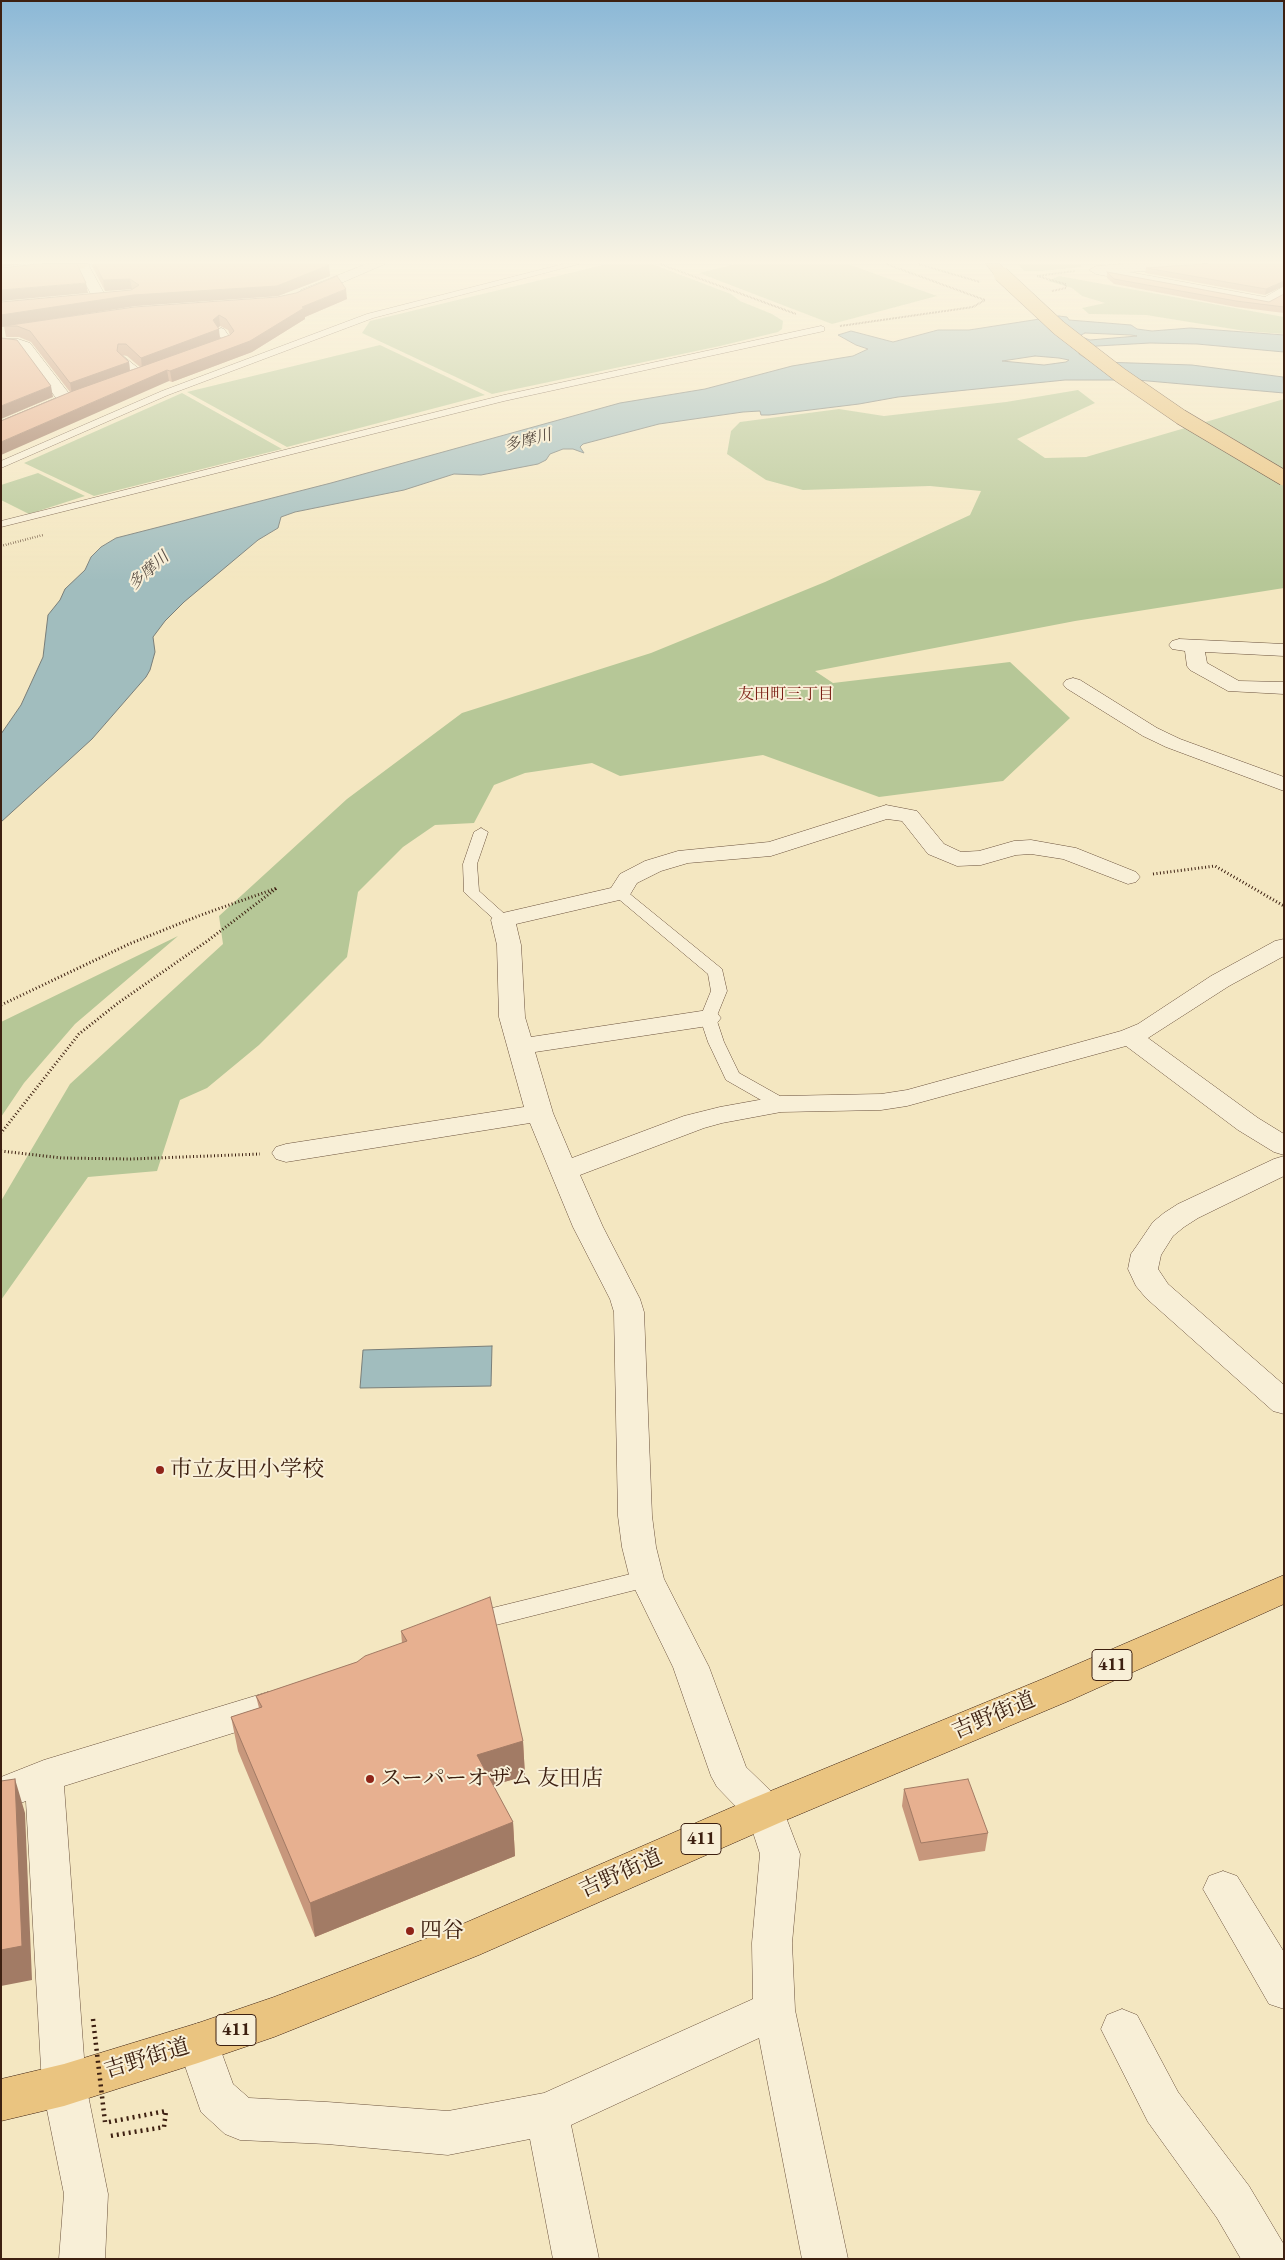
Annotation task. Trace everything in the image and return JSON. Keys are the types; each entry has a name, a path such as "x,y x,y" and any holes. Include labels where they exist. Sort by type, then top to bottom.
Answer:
{"main road":[{"path":"1114,369 1181,417 1284,478"},
{"path":"1123,369 1191,416 1284,470"},
{"name":"吉野街道","path":"1,2100 64,2085 283,2014 464,1942 766,1811 1058,1689 1284,1589"}],"street":[{"path":"1,427 69,399 42,369"},
{"path":"1284,680 1280,649 1186,646 1197,666 1234,688 1284,688"},
{"path":"1073,684 1150,732 1173,744 1284,786"},
{"path":"825,2259 774,2010 772,1943 780,1854 766,1811 730,1776 691,1667 648,1579 638,1547 635,1516 629,1312 625,1299 588,1227 539,1113 512,1017 510,953 503,920 620,893 628,879 653,866 686,856 771,849 886,812 909,816 936,849 957,859 982,858 1014,848 1031,847 1068,853 1128,877"},
{"path":"563,1171 694,1122 742,1110 780,1104 881,1102 907,1098 951,1088 1130,1036 1147,1029 1220,981 1284,946"},
{"path":"520,1046 708,1018"},
{"path":"1130,1036 1248,1124 1284,1146"},
{"path":"286,1153 539,1113"},
{"path":"1284,1165 1188,1211 1174,1220 1163,1230 1146,1254 1143,1269 1147,1279 1157,1291 1284,1403"},
{"path":"1,1794 44,1776 300,1697"},
{"path":"44,1776 64,2085 90,2132 82,2259"},
{"path":"1223,1889 1284,1990"},
{"path":"198,2043 216,2097 240,2119 327,2123 448,2133 547,2114 774,2010"},
{"path":"1122,2028 1163,2107 1233,2202 1267,2259"},
{"path":"547,2114 576,2259"}],"lane":[{"path":"126,379 145,373 139,369"},
{"path":"1,465 165,393 228,369"},
{"path":"1,524 504,398 635,369"},
{"path":"481,832 470,864 472,892 503,920"},
{"path":"620,893 716,972 718,991 708,1018 716,1042 732,1076 744,1085 780,1104"},
{"path":"456,1628 648,1579"}],"path":[{"path":"1128,877 1215,866 1284,906"},
{"path":"1,1005 129,944 201,915 277,888 206,942 118,1003 79,1034 1,1133"},
{"path":"1,1151 62,1158 131,1159 286,1153"},
{"path":"90,2132 93,2018"},
{"path":"166,2111 164,2127 90,2132 166,2111"}],"green space":[{"path":"280,369 431,369 485,395 287,447 187,392"},
{"path":"440,369 609,369 492,394"},
{"path":"1078,390 1095,403 1017,439 1045,458 1086,457 1284,399 1284,588 1075,621 815,671 833,683 1010,662 1070,718 1003,781 879,797 763,755 620,776 592,763 525,773 494,785 474,823 435,825 403,847 358,892 347,957 259,1045 207,1088 180,1100 157,1171 88,1177 1,1300 1,1201 70,1084 223,944 219,916 347,799 462,713 651,653 825,582 970,515 981,491 930,486 803,490 766,480 727,454 731,431 740,422 839,409 884,416 1006,402"},
{"path":"182,393 282,449 94,496 24,463"},
{"path":"38,473 85,496 29,514 1,500 1,485"},
{"path":"178,936 75,1024 24,1083 1,1117 1,1022"}],"water":[{"name":"多摩川","path":"779,369 1226,369 1283,377 1284,393 1137,380 1065,380 898,397 859,404 769,415 761,415 760,411 743,412 659,424 583,444 580,447 584,453 573,449 563,449 550,454 546,460 538,464 481,475 454,474 404,490 295,512 281,517 278,528 258,540 184,602 165,621 153,637 155,652 146,677 92,739 1,822 1,734 21,705 43,657 48,615 60,600 65,589 85,570 91,557 101,547 116,538 331,483 620,403 705,389"},
{"path":"492,1346 491,1386 360,1388 363,1350"}],"building":[{"path":"1,369 39,369 51,386 1,406"},
{"path":"60,369 108,369 70,383"},
{"path":"133,369 174,369 167,370 1,442 1,421 73,391"},
{"path":"490,1597 523,1741 477,1755 513,1822 310,1903 231,1717 262,1707 256,1696 357,1662 365,1656 407,1641 401,1631"},
{"path":"15,1779 22,1946 1,1950 1,1781"},
{"path":"968,1779 988,1833 921,1843 904,1789"}],"place":[{"name":"市立友田小学校","path":"160,1470"},
{"name":"スーパーオザム 友田店","path":"370,1779"},
{"name":"四谷","path":"410,1931"}],"district":[{"name":"友田町三丁目","path":"786,695"}]}
